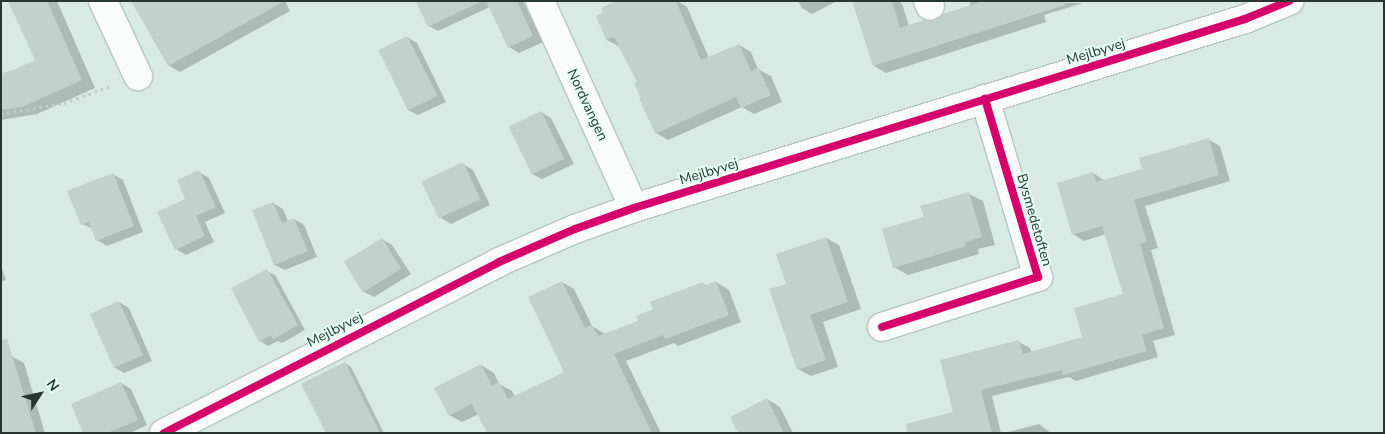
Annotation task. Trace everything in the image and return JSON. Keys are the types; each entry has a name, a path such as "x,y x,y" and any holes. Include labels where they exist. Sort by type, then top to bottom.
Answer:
{"street":[{"path":"103,1 138,76"},
{"name":"Nordvangen","path":"540,1 634,208"},
{"name":"Mejlbyvej","path":"167,432 237,394 499,262 575,229 634,208 1245,20 1288,1"},
{"name":"Bysmedetoften","path":"882,327 1038,277 985,99"}],"path":[{"path":"1,114 64,104 138,76"}],"building":[{"path":"8,1 47,1 82,80 22,107 1,110 1,73 11,71 35,60"},
{"path":"131,1 285,1 168,66"},
{"path":"416,1 482,1 428,27"},
{"path":"486,1 517,1 533,36 508,48"},
{"path":"616,1 676,1 701,60 739,44 751,71 758,68 771,95 741,108 736,97 655,134 639,98 641,98 634,83 637,82 614,37 606,40 596,16 603,12 601,8"},
{"path":"852,1 892,1 900,28 924,20 935,21 943,14 983,1 1064,1 1065,5 873,66"},
{"path":"407,36 437,96 409,110 378,51"},
{"path":"541,111 564,159 532,174 509,127"},
{"path":"1209,138 1219,175 1134,200 1147,242 1140,244 1164,328 1142,335 1147,351 1063,375 1062,370 981,390 992,433 907,433 906,424 953,412 940,360 1019,340 1023,354 1082,337 1074,308 1123,294 1102,226 1072,235 1057,183 1093,172 1096,182 1142,169 1139,158"},
{"path":"463,162 480,199 439,219 421,181"},
{"path":"199,170 216,207 196,216 205,236 175,250 157,212 185,199 177,180"},
{"path":"113,173 134,226 96,241 89,222 81,225 67,191"},
{"path":"969,192 982,237 965,242 966,246 893,268 882,229 924,217 920,206"},
{"path":"273,202 282,223 294,218 308,251 274,265 252,210"},
{"path":"826,237 848,302 810,315 826,360 797,370 769,289 786,284 776,254"},
{"path":"382,238 401,269 363,292 344,262"},
{"path":"267,269 298,325 273,339 271,335 259,342 231,288"},
{"path":"562,281 585,328 592,325 598,336 638,321 636,316 653,309 650,302 703,282 704,286 716,281 729,315 665,339 663,335 614,354 652,433 487,433 472,404 449,416 434,388 481,364 492,386 499,382 508,399 564,372 528,297"},
{"path":"119,301 143,355 114,368 90,314"},
{"path":"7,339 36,433 1,433 1,340"},
{"path":"345,362 380,433 326,433 301,384"},
{"path":"121,382 138,420 107,433 83,433 71,404"},
{"path":"767,398 784,433 738,433 730,417"}],"cycle path":[{"path":"164,433 499,262 575,229 634,208 1245,19 1289,1"},
{"path":"882,327 1038,277 985,99"}]}
